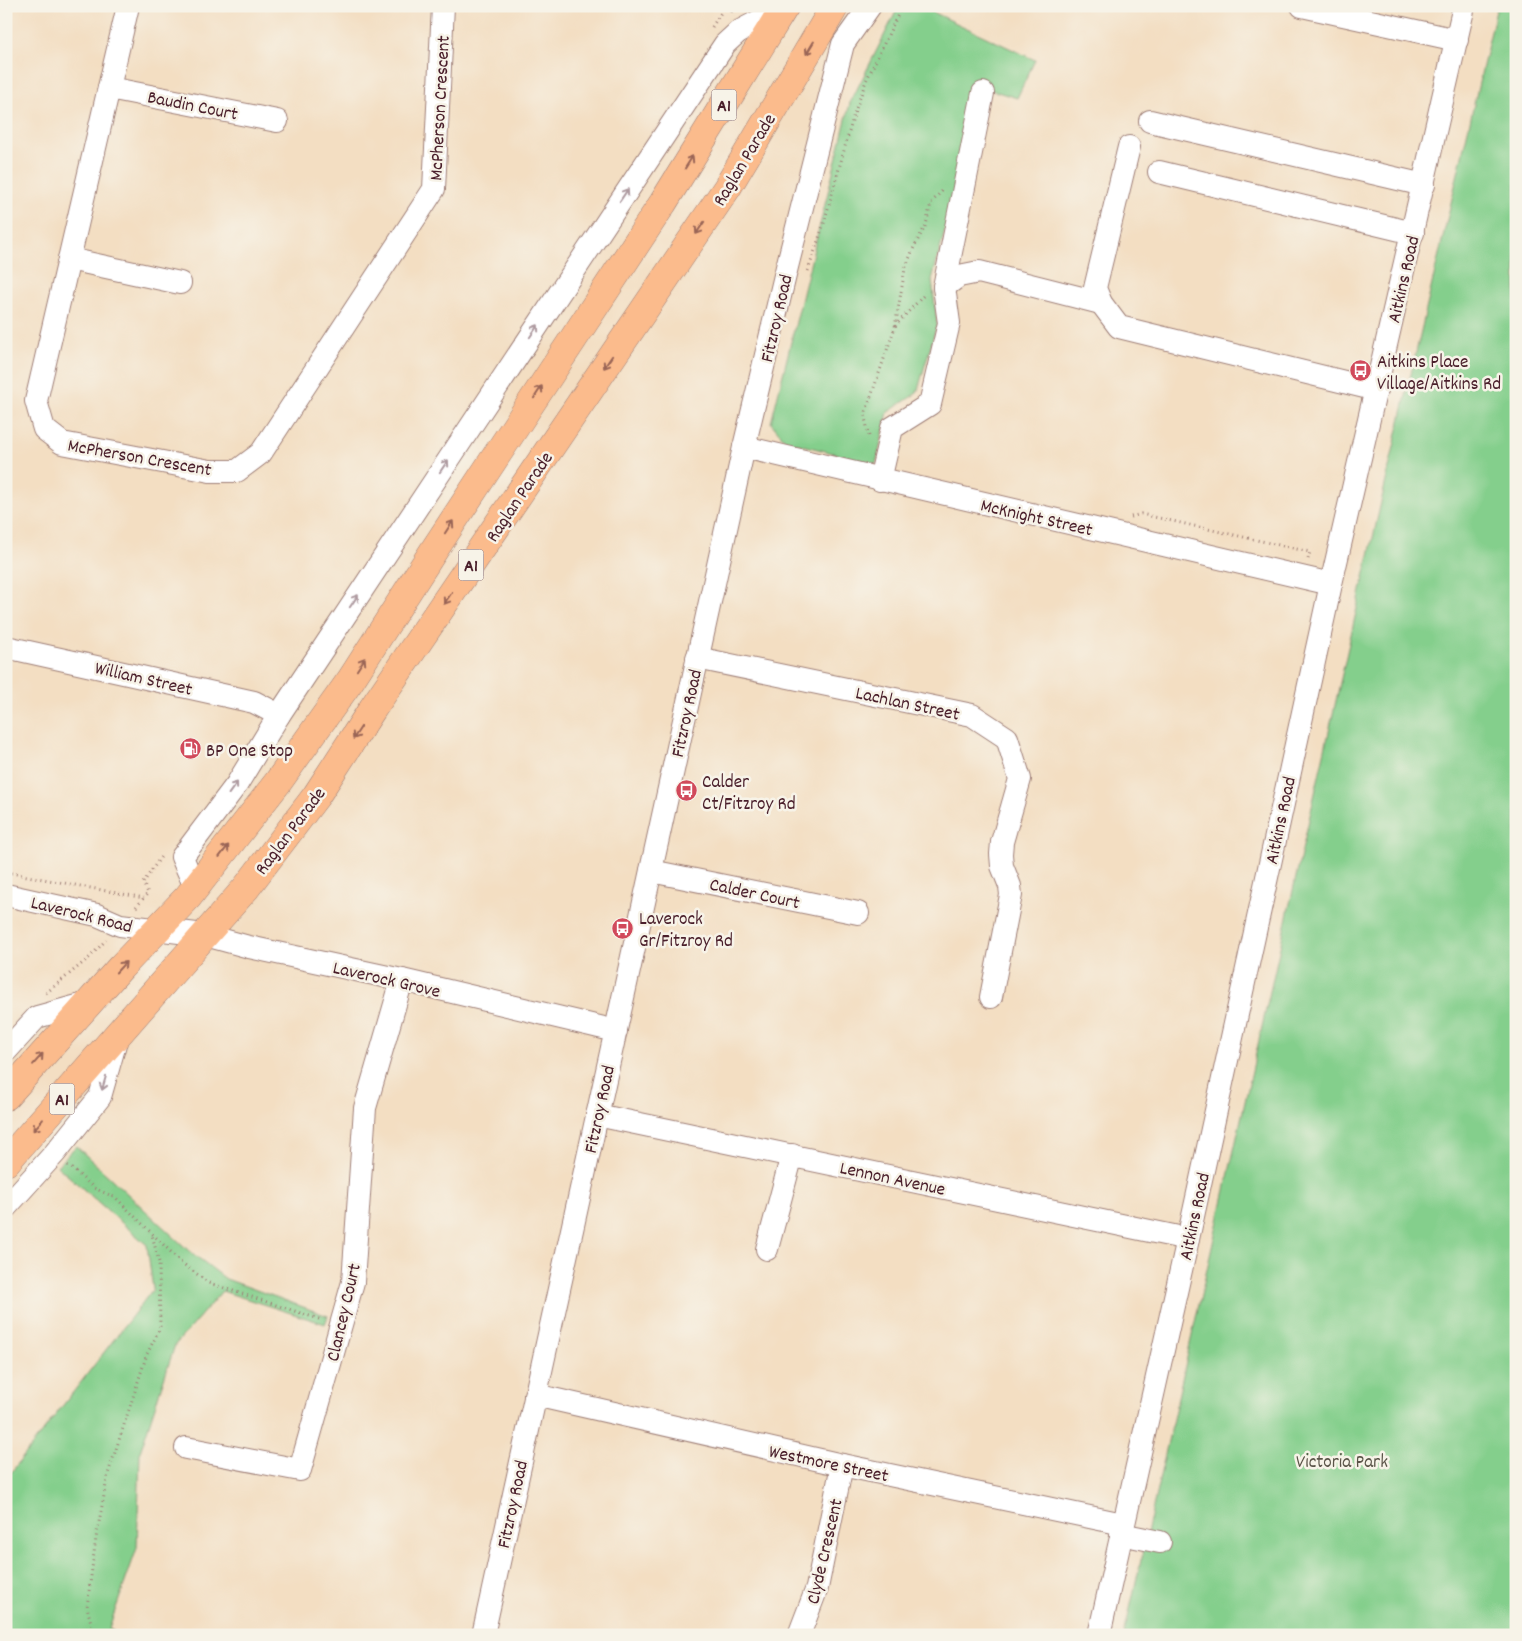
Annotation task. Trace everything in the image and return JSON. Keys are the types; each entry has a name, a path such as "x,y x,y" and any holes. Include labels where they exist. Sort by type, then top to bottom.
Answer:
{"highway":[{"name":"Raglan Parade","path":"6,1096 88,1003 196,887 278,782 350,681 441,539 663,203 785,6"},
{"name":"Raglan Parade","path":"6,1162 246,888 316,796 373,708 727,188 834,6"}],"street":[{"name":"McPherson Crescent","path":"128,6 36,401 44,429 62,443 210,471 237,471 261,453 434,189 444,6"},
{"name":"Raglan Parade","path":"196,887 182,857 237,784 279,715 725,44 738,32 785,6"},
{"name":"Fitzroy Road","path":"483,1635 697,658 798,219 843,44 870,6"},
{"path":"1302,6 1457,40"},
{"name":"Aitkins Road","path":"1099,1635 1188,1239 1331,584 1464,6"},
{"name":"Baudin Court","path":"109,88 278,121"},
{"path":"880,480 892,428 930,404 949,323 944,287 983,92"},
{"path":"1150,121 1424,185"},
{"path":"1129,147 1095,288 1102,303 1119,327 1377,390"},
{"path":"1159,172 1413,233"},
{"path":"69,259 180,283"},
{"path":"944,287 959,276 979,272 1102,303"},
{"name":"McKnight Street","path":"744,448 1331,584"},
{"name":"William Street","path":"6,647 254,702 279,715"},
{"name":"Lachlan Street","path":"697,658 972,715 1006,738 1020,779 1002,842 1000,861 1010,886 1011,895 991,997"},
{"name":"Calder Court","path":"651,871 858,913"},
{"name":"Laverock Road","path":"6,895 97,916 120,925 158,928"},
{"name":"Laverock Grove","path":"158,928 205,935 249,947 402,980 616,1031"},
{"name":"Clancey Court","path":"186,1448 300,1470 353,1282 365,1108 402,980"},
{"path":"6,1051 37,1017 88,1003"},
{"name":"Raglan Parade","path":"6,1207 55,1153 100,1097 117,1036"},
{"name":"Lennon Avenue","path":"597,1114 1188,1239"},
{"path":"768,1249 792,1155"},
{"name":"Westmore Street","path":"535,1395 1122,1529 1160,1542"},
{"name":"Clyde Crescent","path":"799,1635 817,1588 842,1465"}],"path":[{"path":"870,441 865,418 866,410 895,327 905,269 926,225 931,203 943,190 964,185"},
{"path":"895,327 928,290 944,287"},
{"path":"6,872 144,898"},
{"path":"40,998 89,958 120,925"},
{"path":"55,1153 94,1188 116,1198 182,1263 209,1283 341,1326"},
{"path":"94,1635 87,1607 96,1538 108,1474 147,1354 160,1328 159,1262 152,1235"}],"green space":[{"path":"899,6 920,6 1035,60 1017,98 978,86 954,196 932,280 937,324 917,393 888,412 876,464 786,441 771,423 850,103"},
{"name":"Victoria Park","path":"1497,6 1516,6 1516,1635 1124,1635 1382,498"},
{"path":"76,1146 188,1250 226,1279 328,1316 325,1324 222,1291 175,1345 140,1452 137,1548 109,1628 118,1635 6,1635 6,1479 153,1289 147,1245 57,1166"}],"place":[{"name":"Aitkins Place Village/Aitkins Rd","path":"1361,371"},
{"name":"BP One Stop","path":"190,749"},
{"name":"Calder Ct/Fitzroy Rd","path":"686,791"},
{"name":"Laverock Gr/Fitzroy Rd","path":"623,928"}]}
